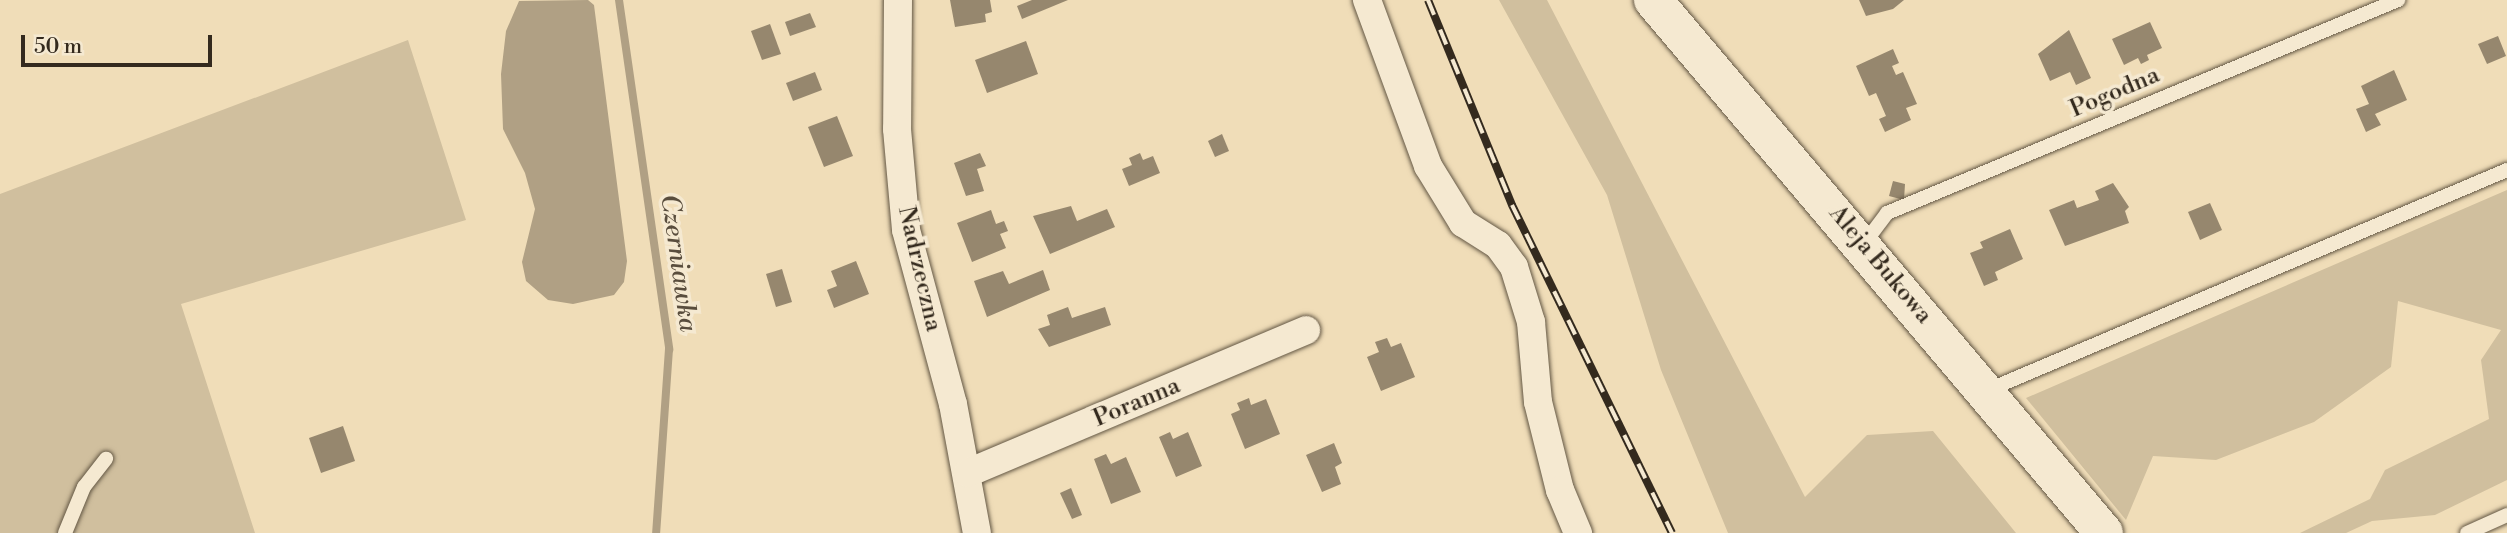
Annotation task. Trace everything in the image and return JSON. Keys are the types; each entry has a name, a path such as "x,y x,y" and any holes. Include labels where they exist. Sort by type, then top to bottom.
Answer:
{"street":[{"name":"Nadrzeczna","path":"898,0 897,129 906,230 968,473 977,533"},
{"path":"1367,0 1428,166 1463,223 1497,245 1514,267 1531,322 1538,402 1560,490 1578,533"},
{"name":"Aleja Bukowa","path":"1655,0 2104,533"},
{"name":"Poranna","path":"968,473 1306,330"}],"lane":[{"name":"Pogodna","path":"1863,245 1886,213 2398,0"},
{"path":"1986,390 2507,170"},
{"path":"65,533 84,487 106,459"},
{"path":"2467,533 2507,515"}],"shaded area":[{"path":"588,0 594,5 627,261 624,282 614,295 573,304 548,300 526,281 522,262 535,209 525,173 503,129 501,74 506,31 519,1"},
{"path":"1499,0 1547,0 1805,497 1867,435 1933,431 2016,533 1728,533 1661,370 1607,195"},
{"path":"408,40 466,220 181,304 255,533 0,533 0,194"},
{"path":"2507,190 2507,480 2435,515 2372,521 2346,533 2300,533 2370,499 2385,470 2489,419 2481,360 2501,330 2398,301 2391,367 2314,422 2216,460 2153,456 2126,520 2026,398"}],"building":[{"path":"950,0 990,0 992,12 985,14 986,22 955,27"},
{"path":"1032,0 1068,0 1022,19 1017,6"},
{"path":"1859,0 1904,0 1893,9 1866,16"},
{"path":"810,13 816,27 790,36 785,22"},
{"path":"2150,22 2162,48 2147,55 2149,60 2141,64 2138,58 2124,65 2112,39"},
{"path":"770,24 781,54 762,60 751,31"},
{"path":"2069,30 2091,78 2076,85 2070,72 2050,81 2038,54"},
{"path":"2498,36 2506,56 2487,64 2478,44"},
{"path":"1026,41 1038,74 987,93 975,60"},
{"path":"1893,49 1899,63 1892,66 1896,75 1903,72 1917,104 1906,108 1911,120 1885,132 1879,119 1886,116 1876,93 1869,96 1856,66"},
{"path":"2394,70 2407,100 2375,114 2381,125 2366,132 2356,109 2369,104 2361,86"},
{"path":"815,72 822,90 793,101 786,83"},
{"path":"837,116 853,156 824,167 808,127"},
{"path":"1222,134 1229,151 1215,157 1208,141"},
{"path":"980,153 986,166 977,169 984,191 966,196 954,163"},
{"path":"1140,153 1143,160 1153,156 1160,173 1129,186 1122,169 1132,165 1129,158"},
{"path":"1893,181 1905,184 1904,200 1889,196"},
{"path":"2113,183 2129,207 2125,211 2129,223 2065,246 2049,210 2074,200 2077,208 2099,200 2095,191"},
{"path":"2210,203 2222,230 2200,240 2188,212"},
{"path":"1071,206 1077,221 1107,209 1115,227 1050,254 1033,216"},
{"path":"991,210 996,224 1004,221 1008,231 1000,234 1006,248 972,262 957,223"},
{"path":"2010,229 2023,259 1995,272 1998,280 1984,286 1970,253 1983,248 1980,242"},
{"path":"856,261 869,294 834,308 827,290 837,286 831,271"},
{"path":"782,269 792,302 776,307 766,274"},
{"path":"1043,270 1050,290 987,317 974,281 1003,271 1009,284"},
{"path":"1068,307 1072,318 1105,307 1111,325 1049,347 1038,329 1050,325 1047,315"},
{"path":"1387,338 1391,347 1401,343 1415,377 1381,391 1367,357 1379,352 1375,342"},
{"path":"1249,398 1251,405 1266,399 1280,434 1245,449 1231,414 1240,410 1237,403"},
{"path":"343,426 355,461 321,473 309,438"},
{"path":"1170,432 1173,439 1188,432 1202,466 1176,477 1159,437"},
{"path":"1334,443 1342,463 1335,467 1341,484 1322,492 1306,455"},
{"path":"1106,454 1111,464 1126,457 1141,492 1111,504 1094,459"},
{"path":"1071,488 1082,515 1072,519 1060,493"}],"waterway":[{"name":"Czerniawka","path":"619,0 669,349 656,533"}],"railway":[{"path":"1428,0 1512,205 1672,533"}]}
